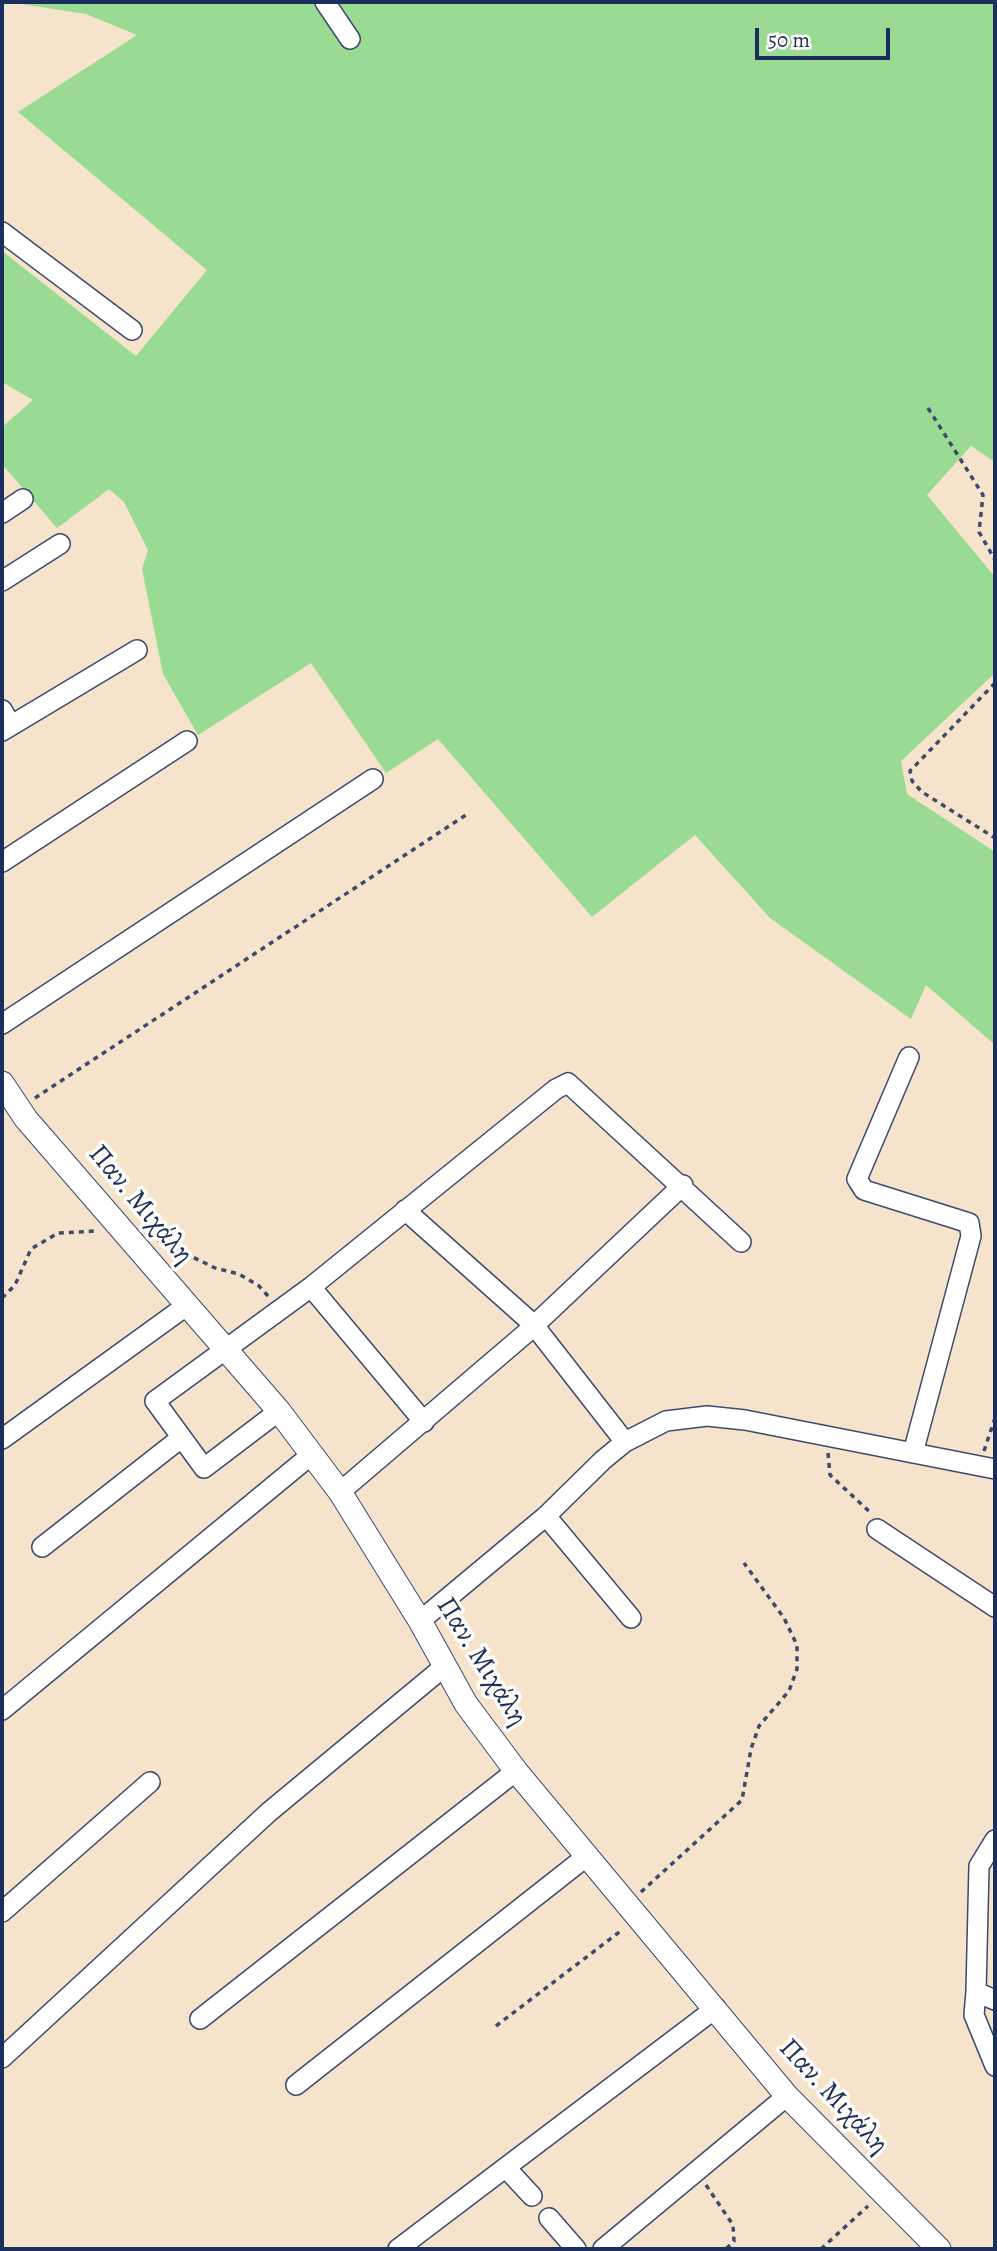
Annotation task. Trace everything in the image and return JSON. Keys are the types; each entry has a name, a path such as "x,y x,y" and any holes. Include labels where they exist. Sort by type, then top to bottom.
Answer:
{"street":[{"path":"324,2 350,39"},
{"path":"2,232 131,330"},
{"path":"2,513 23,499"},
{"path":"2,581 60,544"},
{"path":"5,722 137,650"},
{"path":"2,862 187,741"},
{"path":"2,1024 373,779"},
{"path":"909,1057 857,1179 864,1190 969,1223 971,1236 913,1453"},
{"name":"Παν. Μιχάλη","path":"2,1083 18,1109 132,1237 186,1306 226,1347 279,1410 340,1492 420,1621 466,1704 516,1771 787,2096 939,2249"},
{"path":"279,1410 204,1468 155,1401 311,1287 556,1089 568,1083 683,1185 741,1242"},
{"path":"340,1492 424,1422 683,1185"},
{"path":"405,1210 533,1324 625,1442"},
{"path":"311,1287 424,1422"},
{"path":"2,1439 186,1306"},
{"path":"420,1621 546,1516 625,1442 666,1421 706,1416 836,1436 987,1467"},
{"path":"43,1548 181,1438"},
{"path":"2,1710 312,1455"},
{"path":"546,1516 631,1618"},
{"path":"877,1529 995,1606"},
{"path":"2,2058 269,1812 445,1665"},
{"path":"200,2019 516,1771"},
{"path":"2,1912 150,1782"},
{"path":"995,1840 979,1866 974,2015 995,2066"},
{"path":"296,2085 587,1856"},
{"path":"976,1993 995,2000"},
{"path":"398,2249 716,2008"},
{"path":"603,2249 787,2096"},
{"path":"506,2168 532,2196"},
{"path":"550,2218 576,2249"}],"path":[{"path":"928,408 983,495 979,532 995,560"},
{"path":"995,682 910,771 912,781 922,792 995,838"},
{"path":"18,1109 469,813"},
{"path":"987,1467 995,1418"},
{"path":"836,1436 830,1446 827,1461 830,1475 873,1515 877,1529"},
{"path":"496,2026 632,1912 742,1800 751,1749 759,1726 789,1691 797,1669 797,1645 784,1618 744,1563"},
{"path":"696,2171 733,2225 734,2241 726,2249"},
{"path":"821,2249 883,2192"}],"green space":[{"path":"8,2 995,2 995,462 971,446 927,495 995,577 995,673 901,761 907,794 995,852 995,1045 926,985 911,1019 770,918 695,835 592,917 438,739 386,773 311,663 198,735 163,674 142,569 148,550 124,502 109,489 57,528 2,464 2,427 33,400 2,382 2,251 136,356 207,270 18,112 137,35 86,14"}]}
